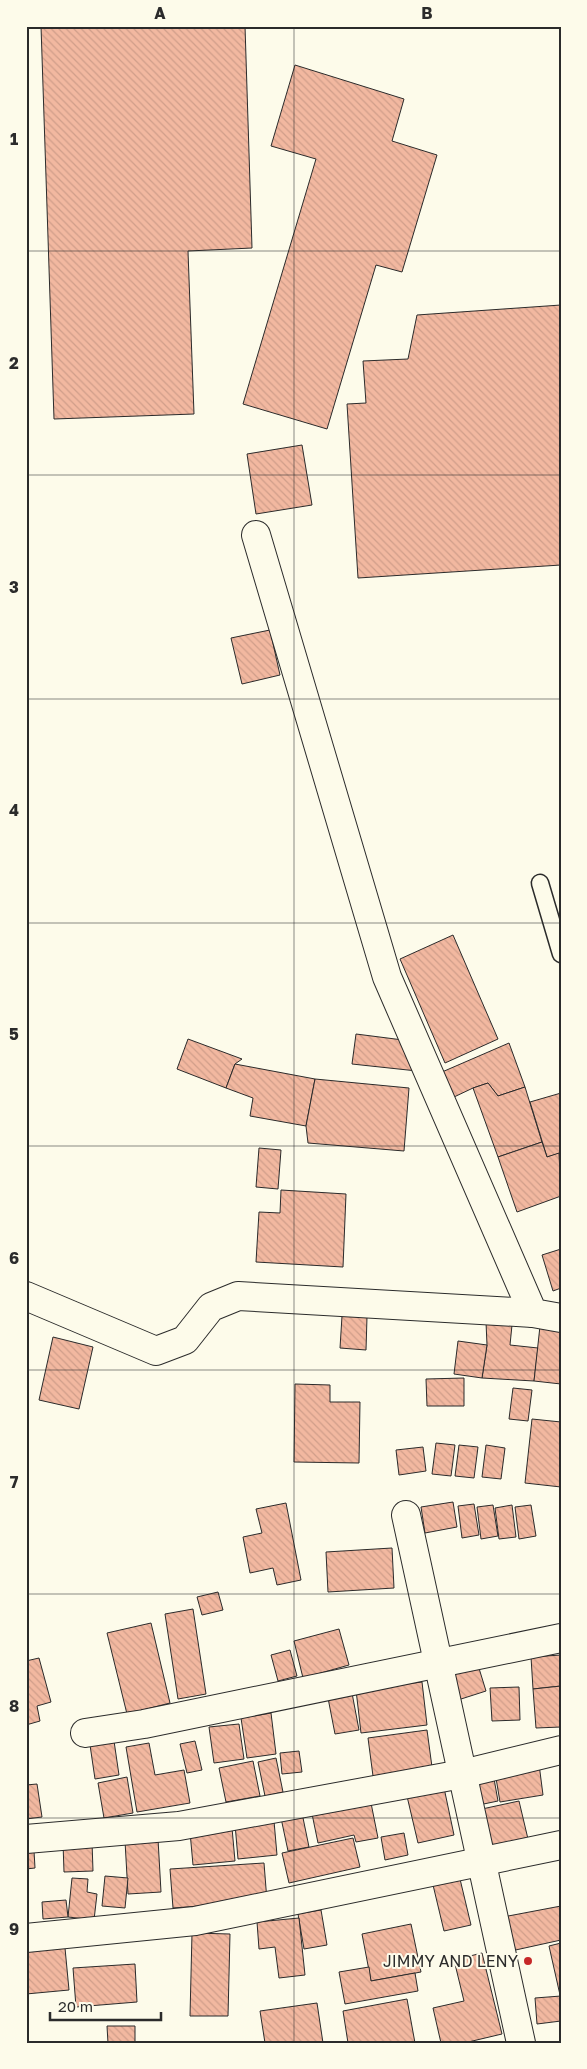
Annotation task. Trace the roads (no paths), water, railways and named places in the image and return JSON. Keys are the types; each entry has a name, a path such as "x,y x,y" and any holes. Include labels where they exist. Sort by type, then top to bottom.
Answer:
{"street":[{"path":"256,536 387,977 533,1312"},
{"path":"26,1296 156,1352 185,1340 211,1307 238,1296 533,1312 561,1318"},
{"path":"406,1515 521,2043"},
{"path":"85,1734 144,1724 561,1638"},
{"path":"26,1839 179,1826 462,1774 561,1750"},
{"path":"26,1938 195,1921 561,1845"}],"lane":[{"path":"540,883 561,954"}],"place":[{"name":"JIMMY AND LENY","path":"528,1961"}]}
